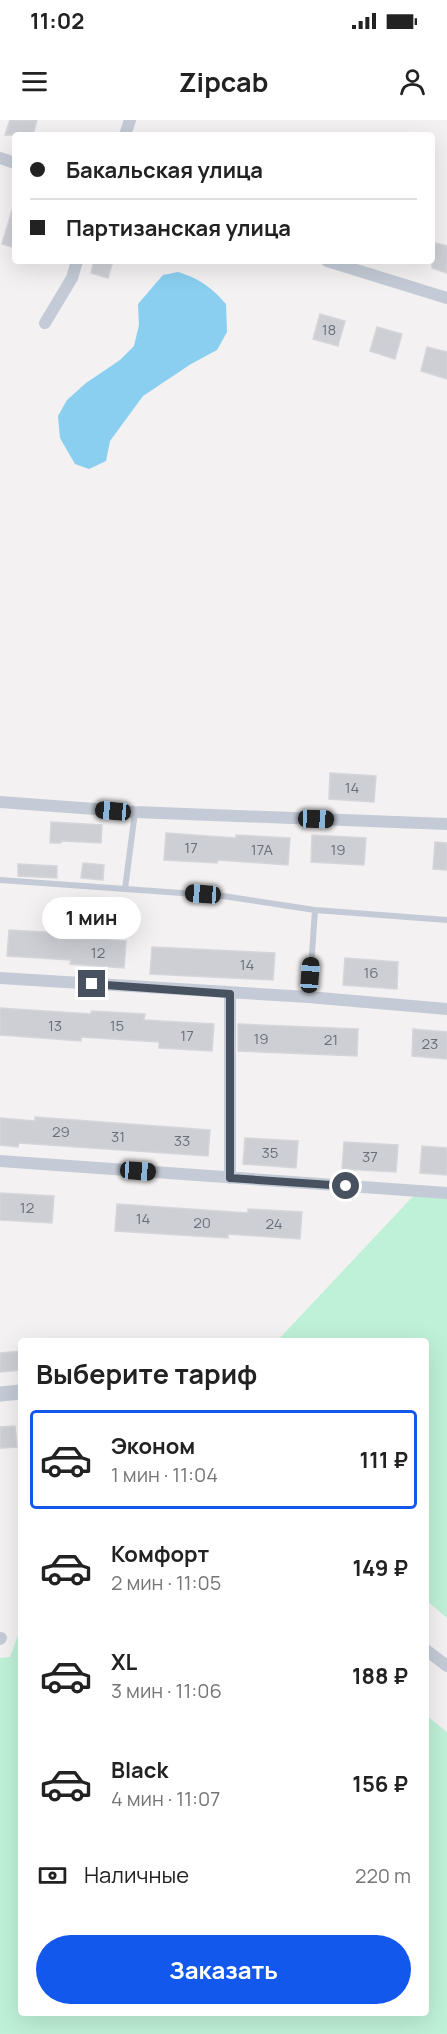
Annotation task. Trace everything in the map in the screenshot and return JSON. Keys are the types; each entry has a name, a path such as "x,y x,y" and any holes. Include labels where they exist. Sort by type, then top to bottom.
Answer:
{"street":[{"path":"45,323 72,278 76,264"},
{"path":"337,264 447,298"},
{"path":"0,802 135,812 447,824"},
{"path":"0,978 230,994 309,997 447,1010"},
{"path":"230,994 230,1178"},
{"path":"0,1161 447,1193"},
{"path":"0,1394 18,1392"},
{"path":"429,1652 447,1666"}],"lane":[{"path":"125,889 135,812"},
{"path":"0,880 223,896 315,909 447,920"},
{"path":"309,997 315,909"}],"green space":[{"path":"417,1192 447,1195 447,1618 429,1603 429,1338 280,1338"},
{"path":"18,1635 18,2016 429,2016 429,1717 447,1732 447,2034 0,2034 0,1658 10,1657"}],"water":[{"path":"178,272 205,284 226,304 227,332 217,350 191,364 143,396 110,441 106,461 89,469 75,464 60,438 58,416 67,400 86,383 120,360 134,346 139,325 138,304 163,275"}],"building":[{"path":"10,120 37,120 34,132 12,132 12,135 5,135"},
{"path":"12,210 12,247 2,244"},
{"path":"435,243 447,246 447,273 432,268 432,264 435,264"},
{"path":"93,264 112,264 108,278 91,273"},
{"path":"320,314 345,321 338,346 313,339"},
{"path":"377,327 402,334 395,359 370,351"},
{"path":"427,347 447,352 447,379 421,371"},
{"path":"330,773 376,776 374,802 329,799"},
{"path":"51,822 102,825 101,843 61,841 61,843 50,843"},
{"path":"166,833 236,838 236,835 290,838 288,865 218,860 217,863 164,860"},
{"path":"312,835 366,838 364,865 311,862"},
{"path":"435,842 447,843 447,870 433,869"},
{"path":"83,863 104,865 103,880 81,878"},
{"path":"18,864 57,866 57,878 18,876"},
{"path":"9,930 62,933 62,937 126,941 124,968 70,964 71,960 7,956"},
{"path":"152,947 275,953 273,980 150,974"},
{"path":"345,958 398,962 397,989 343,985"},
{"path":"0,1008 91,1014 91,1011 145,1014 144,1020 214,1024 212,1051 159,1048 159,1042 81,1037 81,1041 0,1035"},
{"path":"238,1024 358,1029 357,1056 238,1051"},
{"path":"413,1029 447,1032 447,1059 412,1056"},
{"path":"35,1117 210,1130 208,1156 19,1143 18,1147 0,1145 0,1118 35,1121"},
{"path":"245,1138 298,1141 296,1168 243,1164"},
{"path":"344,1142 398,1145 396,1172 342,1169"},
{"path":"422,1146 447,1148 447,1175 420,1173"},
{"path":"0,1193 54,1196 52,1223 0,1220"},
{"path":"117,1204 248,1213 248,1209 302,1212 300,1239 228,1234 228,1238 115,1231"},
{"path":"18,1351 18,1370 0,1372 0,1353"},
{"path":"15,1426 17,1447 0,1448 0,1427"}],"route":[{"path":"92,984 230,994 230,1178 346,1186"}]}
